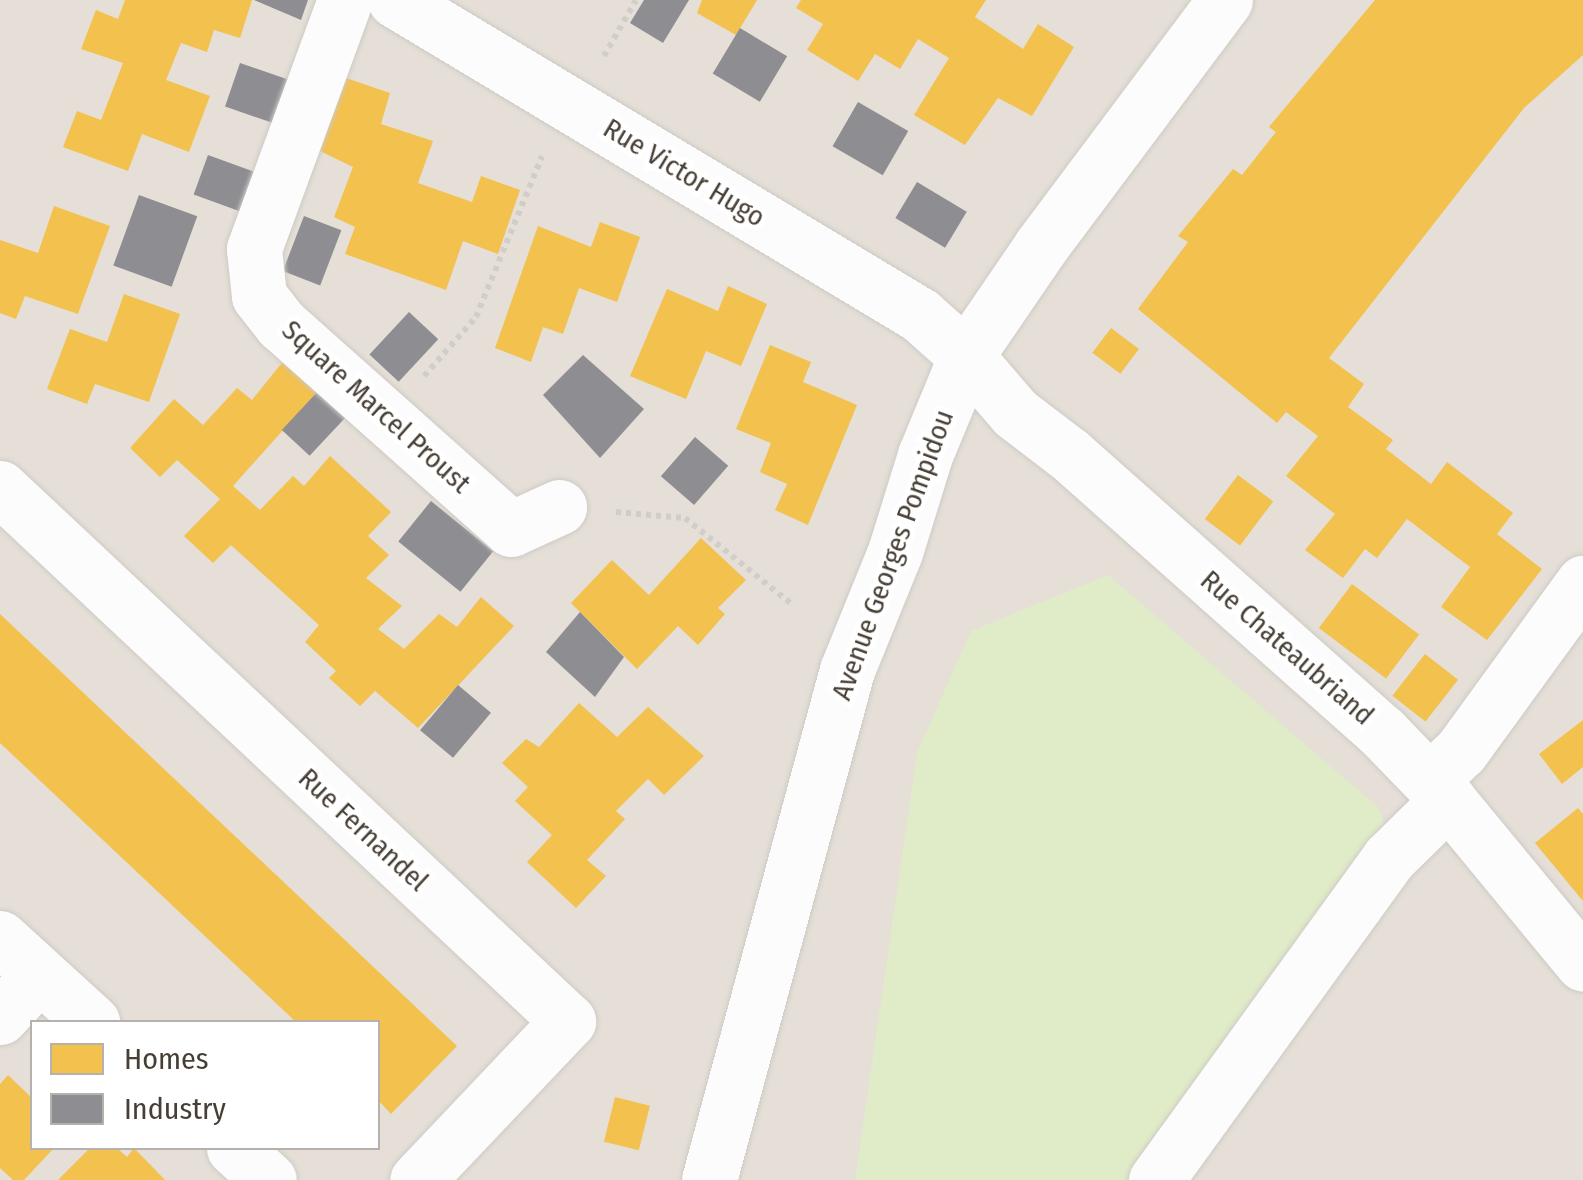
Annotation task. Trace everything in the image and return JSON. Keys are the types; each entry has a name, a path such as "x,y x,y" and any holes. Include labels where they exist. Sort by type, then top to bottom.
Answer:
{"street":[{"name":"Square Marcel Proust","path":"345,0 254,249 255,284 282,324 511,529 559,507"},
{"name":"Rue Victor Hugo","path":"395,0 920,315 966,356"},
{"name":"Avenue Georges Pompidou","path":"709,1180 847,670 895,552 925,455 966,356 1225,0"},
{"name":"Rue Chateaubriand","path":"966,356 1015,413 1084,467 1439,790 1583,964"},
{"name":"Rue Fernandel","path":"0,488 568,1021 417,1180"},
{"path":"1156,1180 1439,790 1461,751 1583,583"},
{"path":"0,938 90,1020"},
{"path":"0,1016 39,976"},
{"path":"236,1150 269,1180"}],"path":[{"path":"387,418 476,317 548,141 575,107 636,0"},
{"path":"559,507 685,518 794,606"}],"shaded area":[{"path":"0,0 1583,0 1583,1180 0,1180"}],"green space":[{"path":"1108,575 1378,807 1407,883 1190,1180 855,1180 917,753 971,631"}],"building: Homes":[{"path":"125,0 252,0 240,38 214,30 207,52 181,43 166,80 210,96 189,152 142,134 128,171 63,147 77,111 101,120 123,63 81,49 96,10 118,19"},
{"path":"702,0 757,0 736,35 697,13"},
{"path":"801,0 986,0 975,17 1023,49 1038,24 1074,47 1032,116 998,98 965,145 914,115 949,58 918,39 900,69 875,54 858,81 807,50 823,24 796,8"},
{"path":"1375,0 1583,0 1583,55 1524,108 1329,358 1364,384 1348,407 1393,440 1386,449 1431,484 1447,462 1513,513 1497,534 1542,569 1487,640 1441,607 1470,567 1407,519 1377,558 1365,549 1343,578 1305,550 1335,514 1286,476 1318,436 1286,412 1277,423 1138,309 1188,242 1178,236 1233,169 1242,175 1276,132 1269,127"},
{"path":"346,78 390,93 381,124 433,141 418,183 472,202 481,176 520,190 498,254 463,241 446,290 345,254 355,227 334,217 353,167 320,151"},
{"path":"54,206 110,226 78,314 25,296 16,319 0,313 0,240 38,253"},
{"path":"600,222 640,237 617,302 579,288 563,334 543,327 531,362 495,348 538,226 591,247"},
{"path":"728,286 767,304 741,366 706,351 686,399 630,376 667,289 718,311"},
{"path":"124,294 180,314 149,402 95,384 87,404 47,389 70,329 107,342"},
{"path":"1111,328 1139,349 1120,374 1092,353"},
{"path":"770,345 811,362 803,382 857,405 808,525 775,510 787,484 760,472 771,443 736,429"},
{"path":"285,359 320,389 233,486 260,510 293,476 304,486 330,456 391,512 368,536 389,555 366,578 402,606 378,629 404,649 439,614 457,627 481,597 514,626 418,728 375,691 360,706 329,678 336,671 305,642 319,625 231,545 213,563 184,536 220,499 177,460 160,477 130,448 174,399 203,425 237,388 252,400"},
{"path":"1238,475 1273,501 1240,545 1205,519"},
{"path":"701,538 746,580 718,608 725,614 698,645 678,626 637,669 571,603 612,560 649,595"},
{"path":"1352,584 1419,635 1386,678 1319,628"},
{"path":"0,614 457,1046 391,1114 380,1102 380,1020 294,1020 0,743"},
{"path":"1425,654 1458,680 1425,722 1392,696"},
{"path":"579,703 617,737 648,707 704,756 664,795 648,779 616,811 625,819 587,860 606,876 576,908 527,862 552,835 515,801 528,787 502,763 526,739 539,747"},
{"path":"1583,720 1583,767 1562,784 1539,754"},
{"path":"1578,808 1583,814 1583,901 1535,843"},
{"path":"8,1075 30,1096 30,1150 52,1150 24,1180 13,1180 0,1168 0,1084"},
{"path":"615,1097 650,1106 639,1150 604,1142"},
{"path":"88,1150 119,1150 127,1157 136,1150 165,1180 58,1180"}],"building: Industry":[{"path":"254,0 308,0 301,20"},
{"path":"644,0 689,0 663,43 630,23"},
{"path":"740,28 787,56 760,102 713,73"},
{"path":"240,63 287,79 272,123 225,106"},
{"path":"858,102 908,131 883,175 832,146"},
{"path":"208,155 254,172 240,211 194,194"},
{"path":"917,182 967,212 945,248 895,218"},
{"path":"139,195 197,216 172,287 113,265"},
{"path":"304,216 341,230 320,285 283,271"},
{"path":"409,312 438,339 399,382 369,354"},
{"path":"583,355 644,409 600,458 543,395"},
{"path":"320,389 348,415 310,456 282,430"},
{"path":"695,437 728,466 694,505 661,476"},
{"path":"431,501 493,551 460,592 398,541"},
{"path":"580,612 624,657 595,697 546,652"},
{"path":"458,685 491,713 453,758 420,730"}]}
